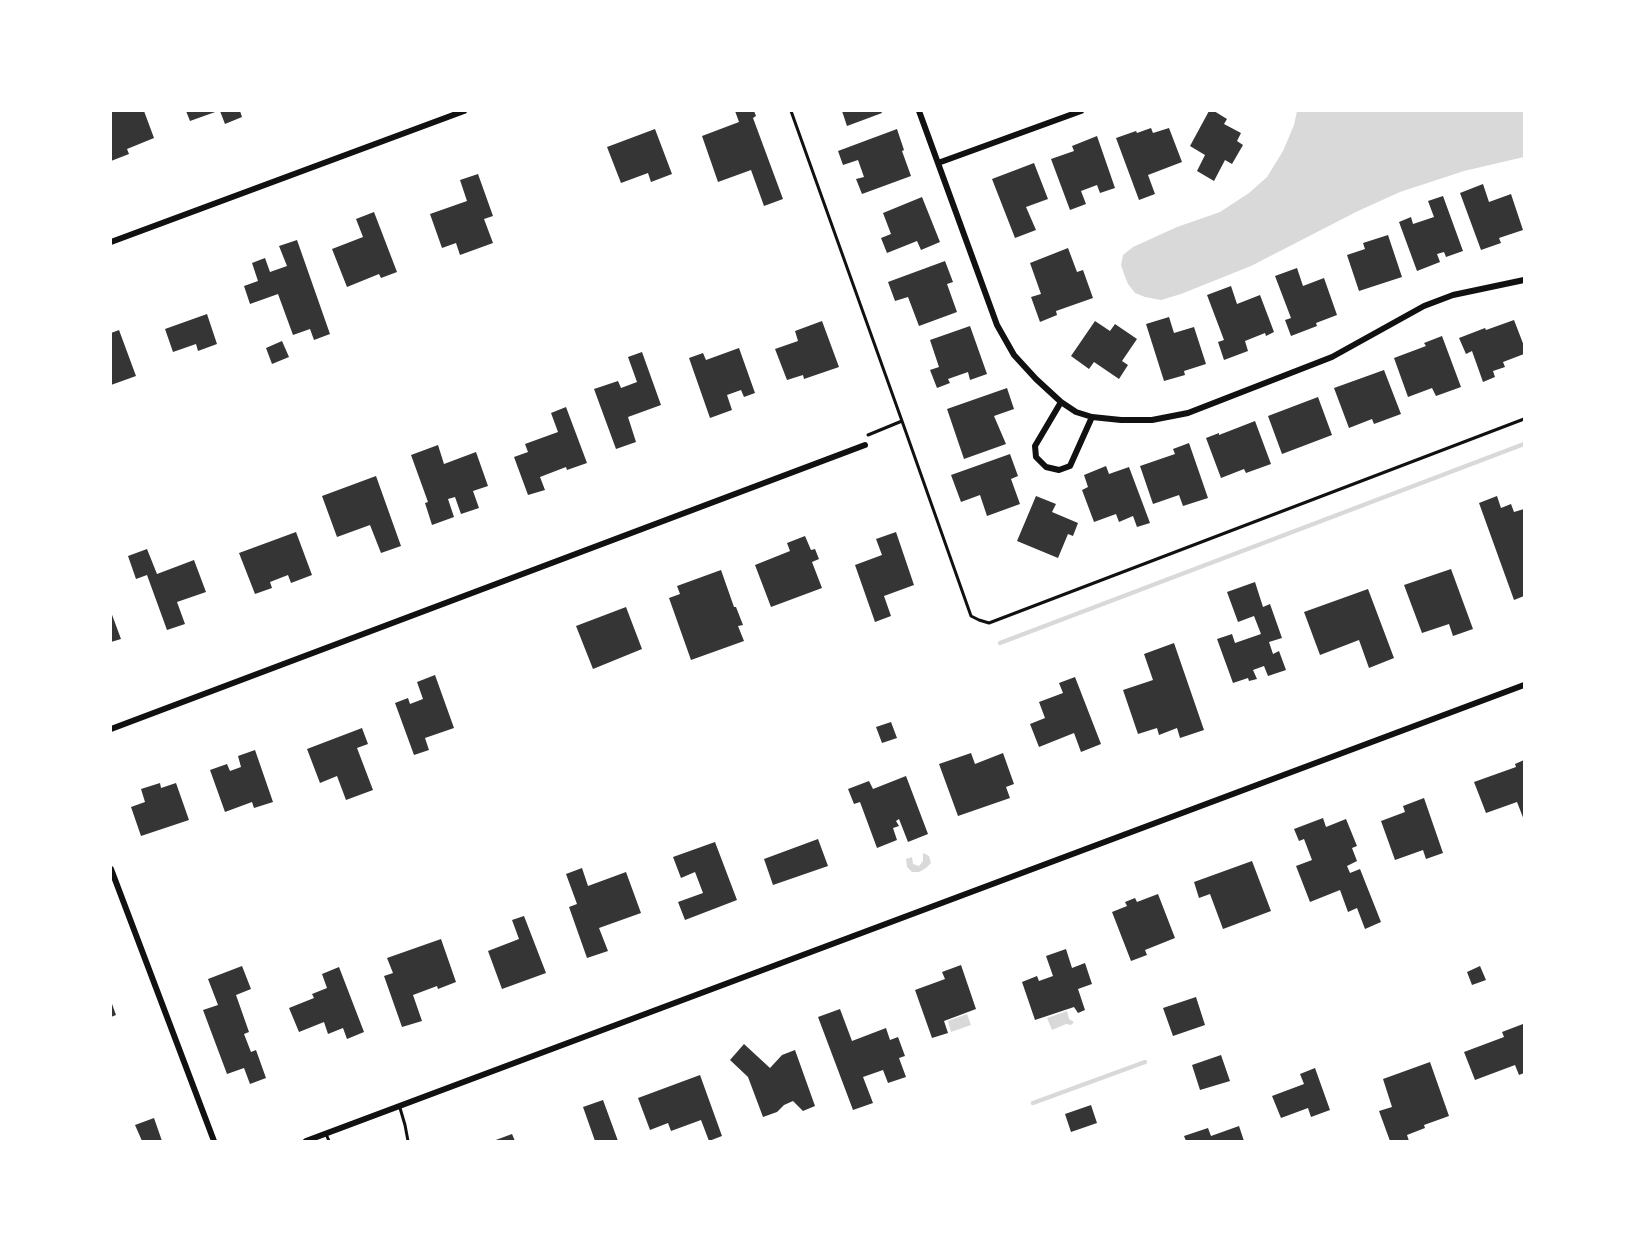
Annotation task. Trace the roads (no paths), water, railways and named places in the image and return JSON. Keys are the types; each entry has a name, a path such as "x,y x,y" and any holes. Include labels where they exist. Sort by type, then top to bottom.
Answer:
{"street":[{"path":"111,243 464,111"},
{"path":"919,111 997,325 1014,355 1036,379 1061,402 1076,412 1092,417 1152,420 1188,413 1332,357 1424,306 1452,296 1524,280"},
{"path":"938,163 1082,111"},
{"path":"1061,402 1035,446 1036,458 1046,467 1059,470 1070,466 1092,417"},
{"path":"111,729 865,445"},
{"path":"306,1141 1524,685"},
{"path":"111,869 214,1141"}],"lane":[{"path":"399,1106 408,1141"},
{"path":"326,1134 329,1141"}],"waterway":[{"path":"1000,643 1524,444"},
{"path":"1033,1103 1145,1062"}]}
